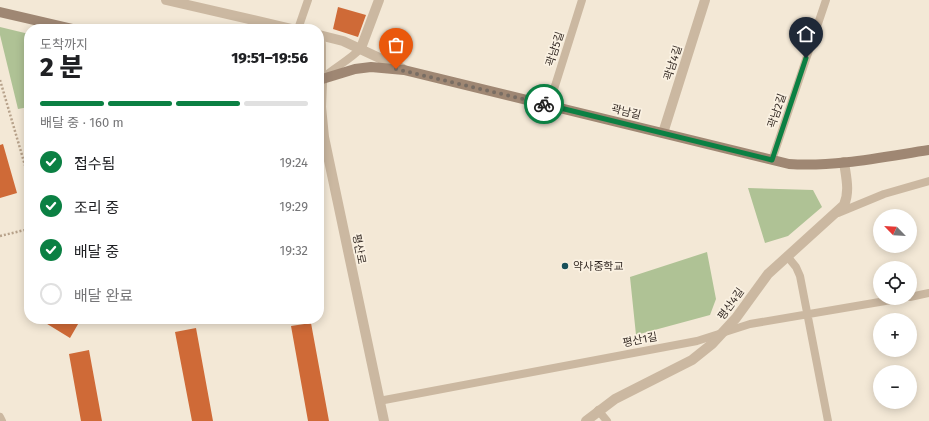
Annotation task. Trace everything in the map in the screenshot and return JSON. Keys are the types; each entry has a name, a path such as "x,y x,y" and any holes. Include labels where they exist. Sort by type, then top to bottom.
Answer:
{"main road":[{"path":"0,12 52,24"},
{"name":"곽남길","path":"324,79 355,69 371,67 404,70 772,160 807,165 844,162 929,150"}],"street":[{"path":"166,0 270,24"},
{"path":"361,48 379,0"},
{"name":"곽남4길","path":"663,133 705,0"},
{"path":"324,36 361,48 404,70"},
{"name":"평산로","path":"324,137 384,421"},
{"name":"평산4길","path":"586,421 598,410 615,399 692,360 724,333 758,286 787,256 837,213 844,205 848,197 844,162"}],"lane":[{"path":"300,24 308,0"},
{"name":"곽남5길","path":"549,105 582,0"},
{"name":"곽남2길","path":"772,160 826,0"},
{"path":"324,76 331,70 354,56 361,48"},
{"path":"837,213 884,194 929,181"},
{"path":"787,256 796,267 800,276 828,421"},
{"path":"917,296 929,294"},
{"name":"평산1길","path":"379,400 697,341 750,324 873,303"},
{"path":"598,410 607,421"},
{"path":"0,417 2,421"}],"path":[{"path":"0,80 24,162"},
{"path":"0,236 24,230"}],"green space":[{"path":"0,27 24,33 24,108 18,109 0,35"},
{"path":"748,188 813,190 822,207 788,236 765,243"},
{"path":"707,252 716,299 710,315 636,335 630,277"}],"building":[{"path":"338,7 366,15 358,37 333,29"},
{"path":"3,144 17,193 0,198 0,145"},
{"path":"47,324 78,324 70,338"},
{"path":"311,324 329,421 308,421 291,326"},
{"path":"196,328 213,421 192,421 175,332"},
{"path":"89,350 102,421 81,421 69,354"}],"way so far":[{"path":"396,69 544,104"}],"place":[{"name":"약사중학교","path":"565,266"}],"route":[{"path":"544,104 772,160 806,58"}]}
